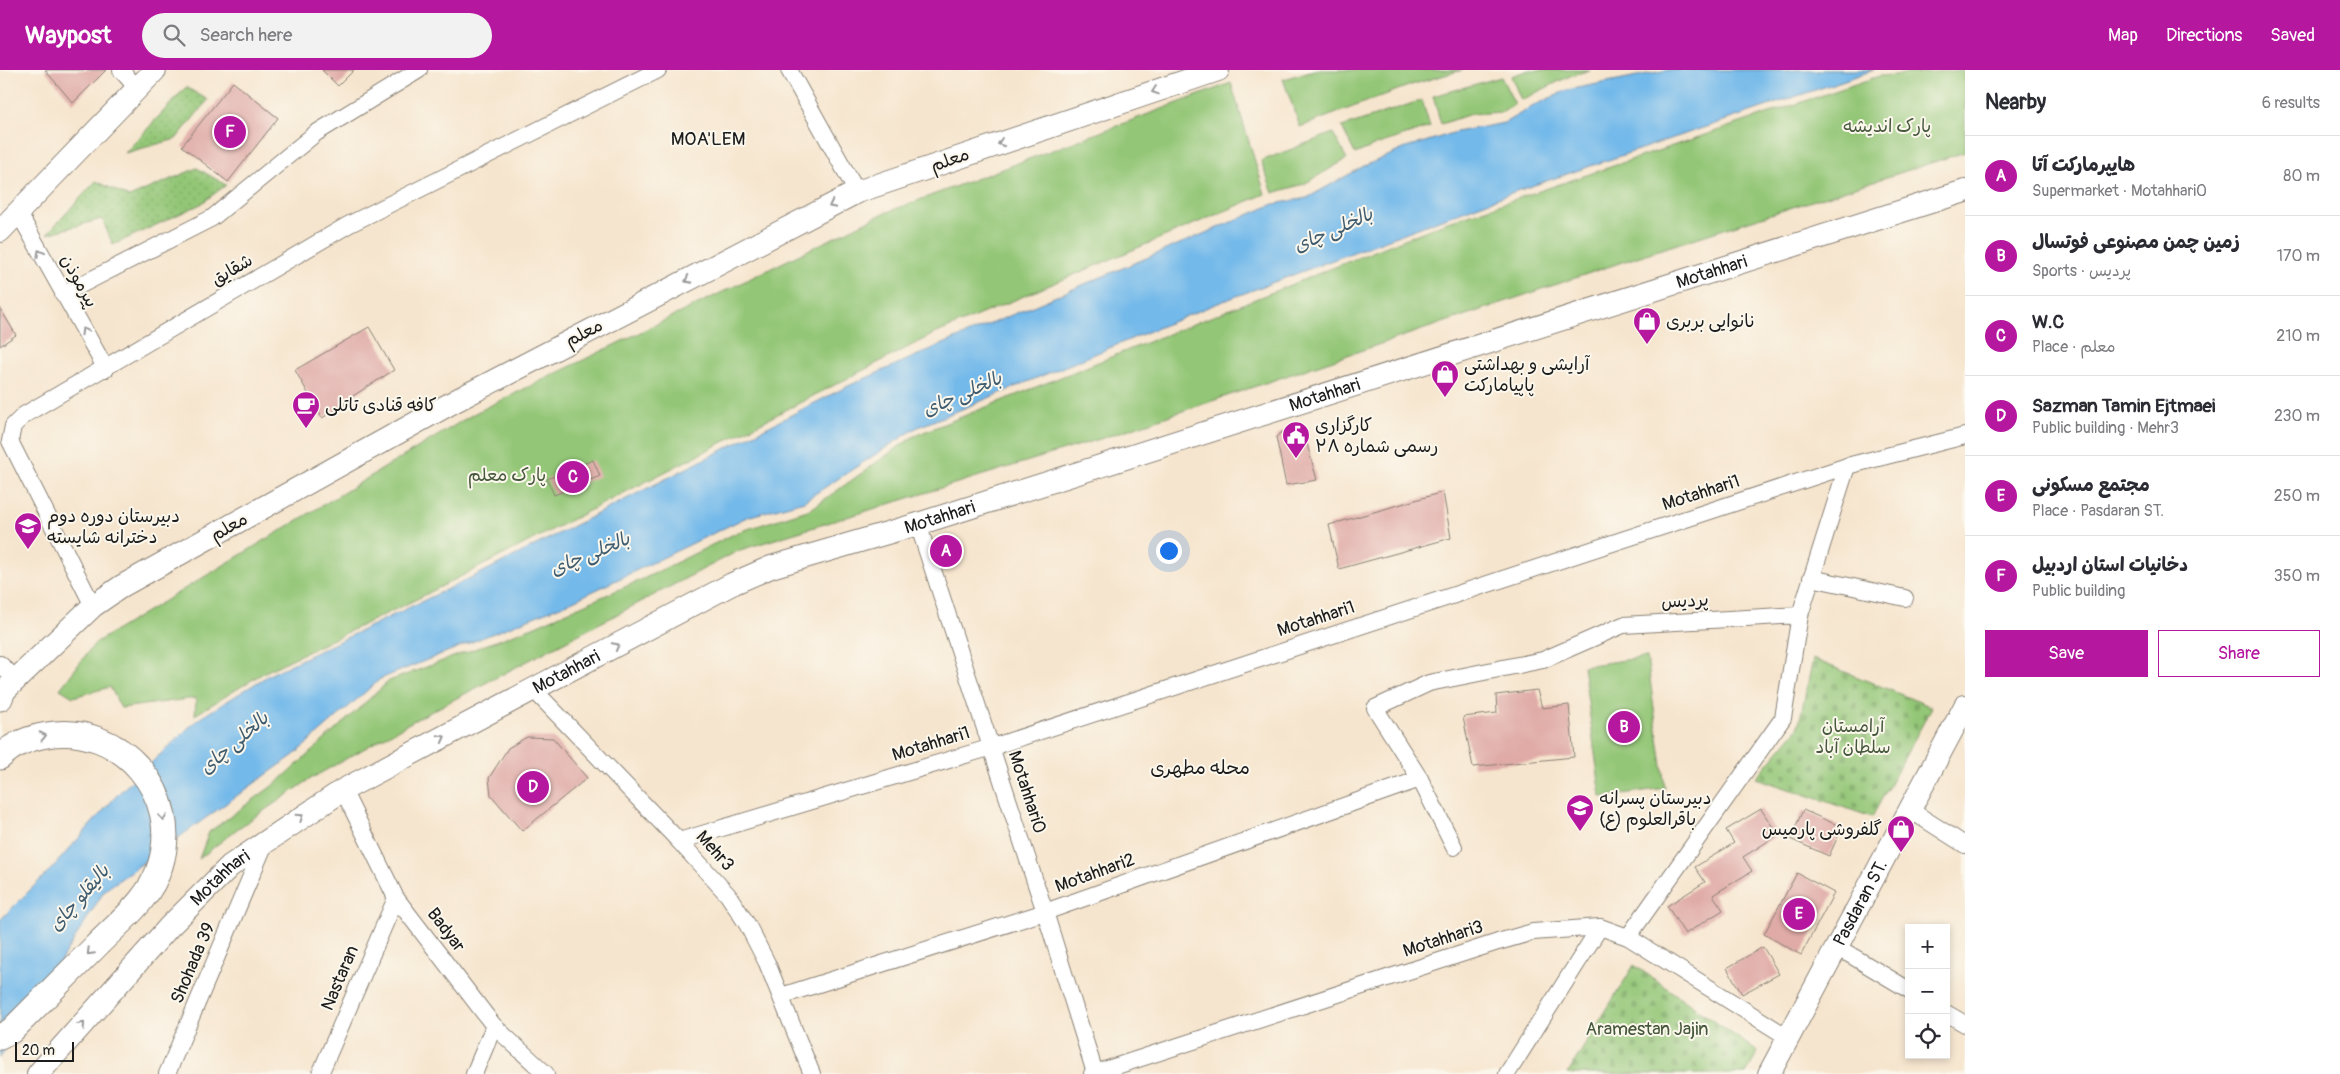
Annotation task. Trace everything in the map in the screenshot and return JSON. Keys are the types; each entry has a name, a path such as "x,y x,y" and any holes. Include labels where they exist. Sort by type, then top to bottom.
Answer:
{"main road":[{"path":"0,231 155,70"},
{"name":"معلم","path":"4,692 93,606 122,586 457,400 857,192 1218,70"},
{"name":"Motahhari","path":"38,1074 200,895 230,866 343,790 732,584 771,567 918,524 1965,190"},
{"name":"Pasdaran ST.","path":"1769,1074 1910,810 1960,730 1965,706"},
{"path":"0,757 23,741 54,734 85,735 101,740 128,756 150,782 159,798 166,832 160,867 144,897 12,1031 0,1038"}],"street":[{"path":"121,70 138,88"},
{"path":"63,294 212,218 316,133 418,70"},
{"name":"شقایق","path":"93,606 10,441 13,426 24,415 348,225 658,70"},
{"path":"789,70 857,192"},
{"name":"پیرموذن","path":"18,212 106,368"},
{"name":"Motahhari1","path":"679,841 992,747 1847,466 1965,436"},
{"path":"1628,937 1783,718 1800,615 1847,466"},
{"name":"Motahhari0","path":"918,524 1045,912 1094,1074"},
{"path":"1811,578 1905,598"},
{"name":"پردیس","path":"1454,847 1420,779 1375,708 1430,682 1543,660 1623,625 1800,615"},
{"path":"0,664 4,692"},
{"name":"Mehr3","path":"534,690 679,841 728,895 747,924 781,996 812,1074"},
{"name":"Motahhari2","path":"781,996 1045,912 1420,779"},
{"name":"Badyar","path":"343,790 396,898 494,1026 546,1074"},
{"path":"1910,810 1965,845"},
{"name":"Shohada 39","path":"168,1074 267,840"},
{"name":"Nastaran","path":"320,1074 396,898"},
{"path":"1507,1074 1600,927"},
{"name":"Motahhari3","path":"1094,1074 1498,942 1533,932 1600,927 1628,937 1789,1038"},
{"path":"1837,946 1905,988"},
{"path":"1948,1014 1965,1024"},
{"path":"474,1074 494,1026"}],"green space":[{"path":"1314,70 1462,70 1411,85 1300,127 1283,79"},
{"path":"1529,70 1590,70 1570,76 1521,100 1511,76"},
{"name":"پارک اندیشه","path":"1965,70 1965,152 1646,254 1100,439 740,550 413,721 312,778 237,829 199,859 209,832 279,781 389,681 533,627 645,578 738,532 811,509 914,436 1442,224 1879,76"},
{"path":"1501,77 1515,104 1503,112 1471,114 1441,124 1433,96"},
{"name":"پارک معلم","path":"1231,83 1265,194 932,335 419,598 265,672 195,715 196,698 121,708 110,687 73,697 60,689 95,643 475,413 882,214"},
{"path":"186,87 208,100 176,139 125,153"},
{"path":"1422,100 1430,127 1355,154 1342,127"},
{"path":"1333,133 1347,159 1304,184 1273,193 1261,161"},
{"path":"197,168 226,185 201,204 113,245 102,219 47,234 96,181 129,197"},
{"path":"1647,657 1665,788 1601,797 1583,666"},
{"name":"آرامستان سلطان آباد","path":"1813,659 1932,707 1872,817 1756,778 1798,728"},
{"name":"Aramestan Jajin","path":"1634,965 1758,1052 1746,1074 1567,1074"}],"water":[{"path":"1668,70 1874,70 1511,193 1213,305 916,428 804,501 747,517 573,601 380,679 294,755 105,890 0,1058 0,920 54,866 118,794 197,720 269,675 487,570 848,386 936,347 1274,204 1307,198 1364,166 1406,148 1456,132 1504,123 1537,104 1567,90"}],"building":[{"path":"45,70 106,70 73,103"},
{"path":"322,70 354,70 338,86"},
{"path":"233,82 278,118 228,182 182,146"},
{"path":"0,308 16,335 0,346"},
{"path":"369,327 394,370 345,401 346,404 322,418 295,370"},
{"name":"کارگزاری رسمی شماره ۲۸","path":"1302,426 1317,480 1286,485 1276,437 1282,432"},
{"path":"593,460 600,476 554,495 547,479"},
{"path":"1443,492 1451,538 1339,569 1329,525"},
{"path":"1537,690 1542,708 1569,705 1574,757 1473,767 1463,717 1497,713 1496,695"},
{"path":"527,737 553,738 587,778 522,831 491,795 489,778 508,748"},
{"path":"1761,809 1778,835 1743,857 1752,871 1713,895 1723,910 1685,934 1667,906 1705,882 1695,867 1734,843 1726,830"},
{"path":"1803,810 1842,827 1829,856 1790,839"},
{"path":"1797,873 1834,893 1801,955 1764,934"},
{"path":"1763,947 1779,974 1742,994 1727,968"}],"place":[{"name":"دخانیات استان اردبیل","path":"230,132"},
{"name":"نانوایی بربری","path":"1647,345"},
{"name":"آرایشی و بهداشتی پاپیامارکت","path":"1445,398"},
{"name":"کافه قنادی تاتلی","path":"306,429"},
{"name":"کارگزاری رسمی شماره ۲۸","path":"1296,459"},
{"name":"W.C","path":"573,477"},
{"name":"دبیرستان دوره دوم دخترانه شایسته","path":"28,550"},
{"name":"هایپرمارکت آتا","path":"946,551"},
{"name":"زمین چمن مصنوعی فوتسال","path":"1624,727"},
{"name":"Sazman Tamin Ejtmaei","path":"533,787"},
{"name":"دبیرستان پسرانه باقرالعلوم (ع)","path":"1580,832"},
{"name":"گلفروشی پارمیس","path":"1901,853"},
{"name":"مجتمع مسکونی","path":"1799,914"}],"district":[{"name":"MOA'LEM","path":"708,139"},
{"name":"محله مطهری","path":"1200,768"}],"water label":[{"name":"بالخلی چای","path":"1333,230"},
{"name":"بالخلی چای","path":"962,394"},
{"name":"بالخلی چای","path":"590,554"},
{"name":"بالخلی چای","path":"234,743"},
{"name":"بالیقلو چای","path":"79,898"}]}
